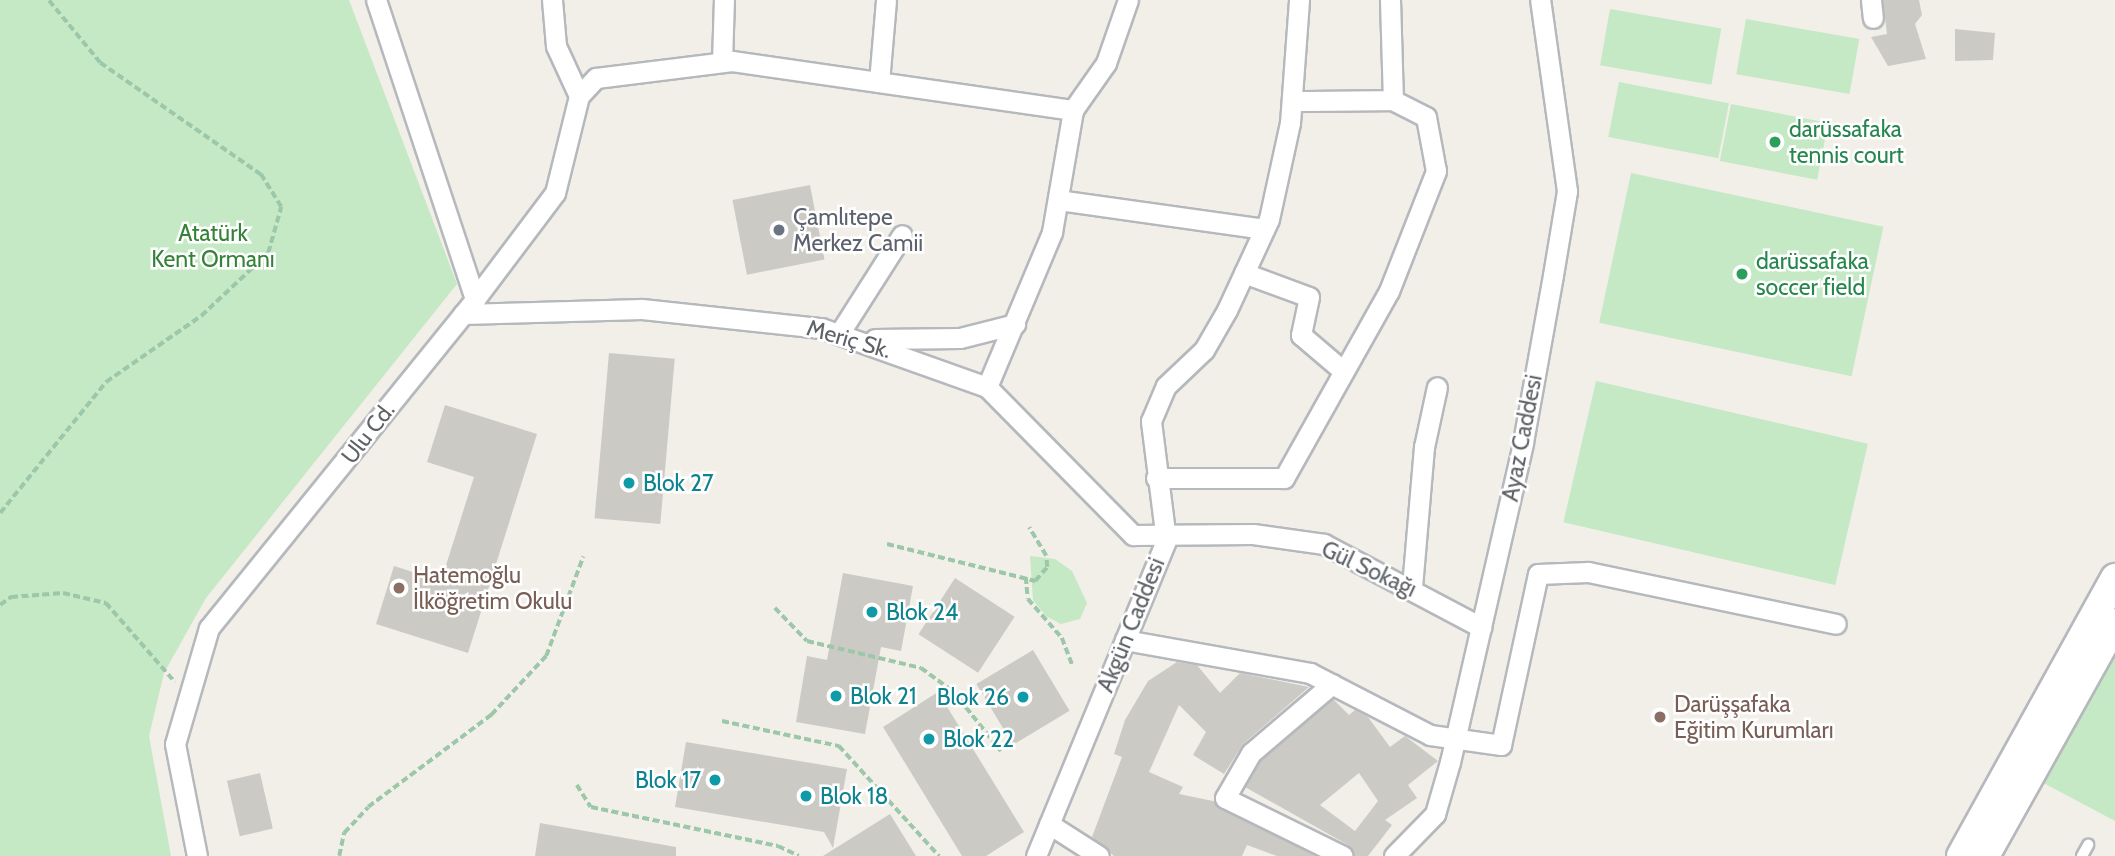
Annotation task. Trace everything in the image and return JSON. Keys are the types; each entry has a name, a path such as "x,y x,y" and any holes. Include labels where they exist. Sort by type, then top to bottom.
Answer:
{"main road":[{"path":"1961,856 2115,578"},
{"path":"1985,856 2115,623"}],"street":[{"path":"376,0 469,306"},
{"path":"552,0 556,46 579,96 596,78 722,62 1073,110"},
{"path":"722,62 724,0"},
{"path":"879,82 886,0"},
{"name":"Akgün Caddesi","path":"1036,856 1166,540 1150,421 1166,386 1204,349 1264,229 1292,101 1299,0"},
{"path":"1390,0 1393,100"},
{"name":"Ayaz Caddesi","path":"1394,856 1435,814 1454,742 1523,442 1567,191 1540,0"},
{"path":"987,387 1052,232 1073,110 1106,63 1121,3"},
{"name":"Ulu Cd.","path":"197,856 175,744 209,628 469,306 555,193 579,96"},
{"path":"1156,478 1284,478 1388,291 1436,171 1426,117 1393,100 1292,101"},
{"path":"1058,200 1264,229"},
{"path":"902,235 847,337 960,338 1015,324"},
{"path":"1244,273 1308,297 1301,335 1342,370"},
{"name":"Meriç Sk.","path":"469,306 642,309 746,316 847,337 987,387 1120,528 1166,540"},
{"path":"1412,587 1424,447 1437,387"},
{"name":"Gül Sokağı","path":"1166,540 1253,534 1324,544 1412,587 1481,627"},
{"path":"1125,640 1310,673 1454,742 1501,745 1538,574 1546,571 1588,572 1836,624"},
{"path":"1332,684 1251,753 1225,797 1343,856"},
{"path":"1049,824 1098,856"}],"lane":[{"path":"2082,856 2088,845"}],"path":[{"path":"0,513 106,382 201,316 268,253 281,208 261,175 100,63 48,0"},
{"path":"887,544 1035,581 1047,567 1042,543 1029,528"},
{"path":"339,856 344,832 368,807 491,715 546,656 583,557"},
{"path":"1026,577 1028,598 1062,638 1072,664"},
{"path":"0,605 11,597 63,593 106,603 162,672"},
{"path":"775,608 807,641 921,668 953,691 1001,751"},
{"path":"722,720 839,746 939,856"},
{"path":"577,785 591,807 778,846 799,856"}],"green space":[{"name":"Atatürk Kent Ormanı","path":"0,0 349,0 457,284 206,598 164,673 149,736 171,856 0,856"},
{"path":"1610,9 1721,29 1711,85 1600,65"},
{"path":"1746,19 1859,39 1850,94 1736,74"},
{"path":"1619,82 1729,103 1718,158 1608,137"},
{"name":"darüssafaka tennis court","path":"1731,104 1828,123 1817,180 1720,161"},
{"name":"darüssafaka soccer field","path":"1631,173 1883,227 1852,376 1599,323"},
{"path":"1596,381 1868,444 1835,585 1563,522"},
{"path":"1030,556 1055,559 1072,571 1087,603 1080,619 1061,624 1046,616 1033,600"},
{"path":"2115,624 2115,821 2036,779"}],"building":[{"path":"1883,0 1919,0 1922,15 1915,24 1926,59 1888,66 1871,37 1887,34"},
{"path":"1955,29 1995,33 1993,60 1955,61"},
{"name":"Çamlıtepe Merkez Camii","path":"810,185 825,260 747,275 732,200"},
{"path":"609,353 675,359 660,524 595,518"},
{"path":"445,405 537,434 468,653 376,624 394,566 441,581 474,477 427,462"},
{"path":"843,573 913,586 901,651 881,647 865,734 796,722 807,656 827,660"},
{"path":"955,578 1015,617 978,673 919,634"},
{"name":"Blok 26","path":"1033,650 1070,711 1013,745 976,684"},
{"path":"1177,662 1197,665 1220,693 1240,673 1309,687 1243,744 1224,774 1193,755 1206,732 1179,705 1149,772 1183,787 1179,794 1213,801 1315,856 1277,856 1247,845 1242,856 1114,856 1092,837 1122,757 1114,754 1125,720 1148,681"},
{"path":"938,692 1024,832 986,856 962,856 883,727"},
{"path":"1333,699 1349,715 1355,710 1368,717 1390,747 1405,736 1438,761 1408,785 1417,798 1385,820 1392,825 1368,856 1355,856 1348,845 1245,787 1261,761","holes":["1359,773 1378,801 1355,831 1320,805"]},
{"path":"686,742 847,769 833,848 824,832 675,807"},
{"path":"260,773 273,829 240,836 227,781"},
{"path":"890,814 916,856 823,856"},
{"path":"540,823 676,847 676,856 535,856"}],"place":[{"name":"darüssafaka tennis court","path":"1775,142"},
{"name":"Çamlıtepe Merkez Camii","path":"779,230"},
{"name":"darüssafaka soccer field","path":"1742,274"},
{"name":"Blok 27","path":"629,483"},
{"name":"Hatemoğlu İlköğretim Okulu","path":"399,588"},
{"name":"Blok 24","path":"872,612"},
{"name":"Blok 21","path":"836,696"},
{"name":"Blok 26","path":"1023,697"},
{"name":"Darüşşafaka Eğitim Kurumları","path":"1660,717"},
{"name":"Blok 22","path":"929,739"},
{"name":"Blok 17","path":"715,780"},
{"name":"Blok 18","path":"806,796"}]}
